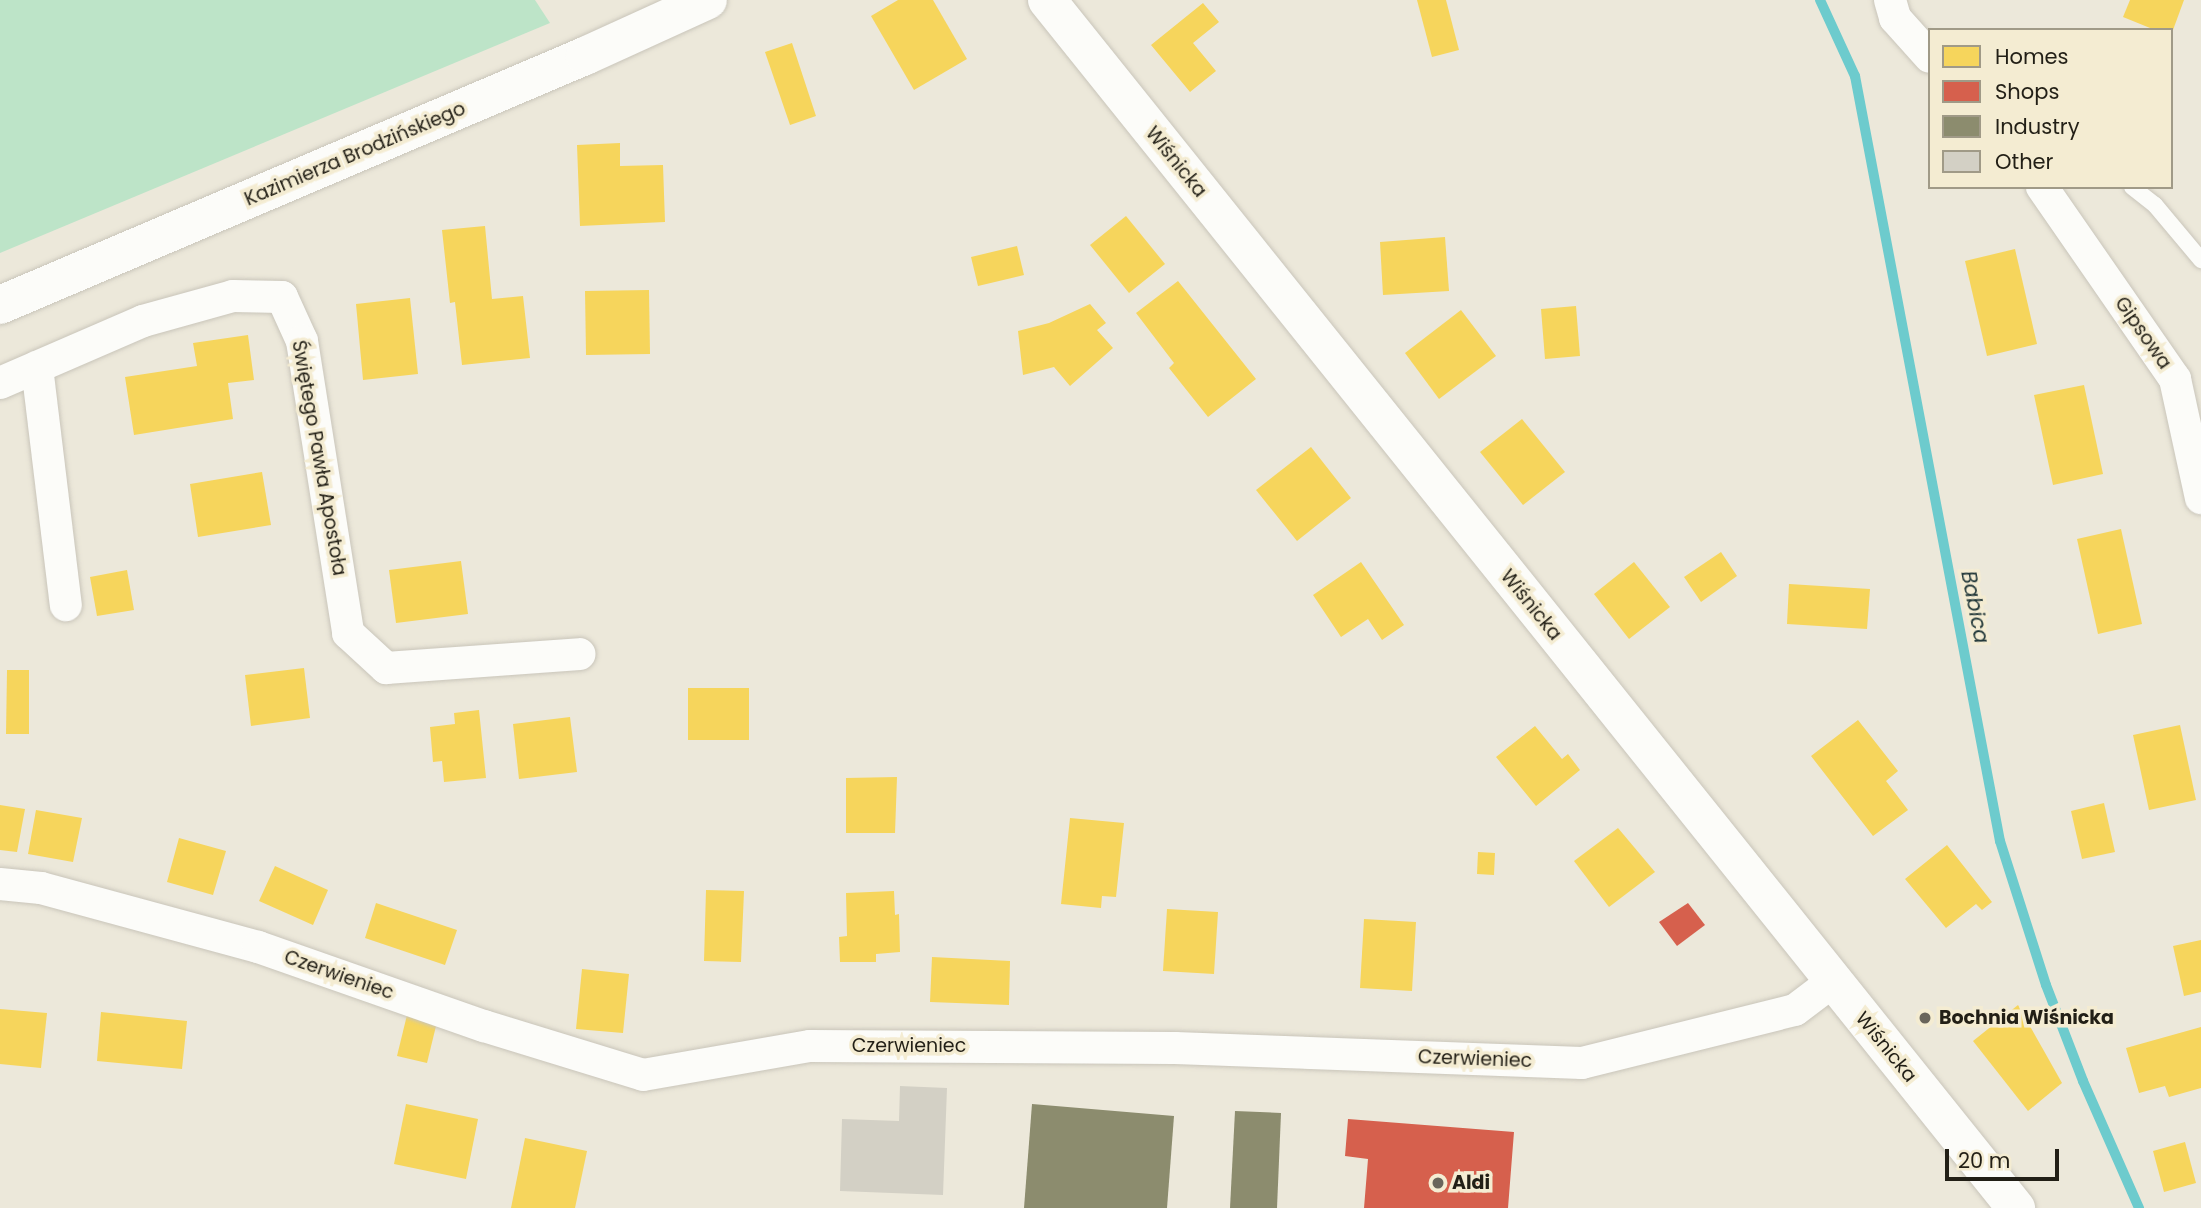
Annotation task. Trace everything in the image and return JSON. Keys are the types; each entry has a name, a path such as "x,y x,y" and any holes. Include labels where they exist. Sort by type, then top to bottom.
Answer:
{"main road":[{"name":"Kazimierza Brodzińskiego","path":"0,305 585,56 708,0"},
{"name":"Wiśnicka","path":"1047,0 1832,982 2016,1208"}],"street":[{"path":"1890,0 1895,18 1928,55"},
{"name":"Gipsowa","path":"2043,189 2175,379 2201,498"},
{"name":"Świętego Pawła Apostoła","path":"0,383 143,321 233,296 282,297 302,341 348,633 386,668 579,654"},
{"path":"37,367 66,605"},
{"name":"Czerwieniec","path":"0,884 41,888 258,947 484,1026 643,1075 810,1046 1175,1048 1582,1063 1794,1010 1832,982"}],"lane":[{"path":"2135,189 2155,205 2201,260"}],"green space":[{"path":"0,0 535,0 550,23 0,253"}],"building: Homes":[{"path":"898,0 933,0 967,59 914,90 871,16"},
{"path":"1417,0 1446,0 1459,50 1432,57"},
{"path":"2130,0 2184,0 2173,30 2150,28 2123,17"},
{"path":"1203,3 1219,22 1193,43 1216,71 1190,92 1151,45"},
{"path":"792,43 816,116 790,125 765,52"},
{"path":"620,143 620,166 663,165 665,222 580,226 577,145"},
{"path":"1126,216 1165,264 1129,293 1090,245"},
{"path":"485,226 492,299 523,296 530,358 462,365 455,302 450,303 442,230"},
{"path":"1445,237 1449,291 1383,295 1380,242"},
{"path":"1017,246 1024,275 978,286 971,257"},
{"path":"2015,249 2037,344 1987,356 1965,261"},
{"path":"1178,281 1256,379 1208,417 1169,368 1174,363 1136,313"},
{"path":"649,290 650,354 586,355 585,291"},
{"path":"410,298 418,374 363,380 356,304"},
{"path":"1090,304 1106,323 1097,330 1113,348 1070,386 1054,367 1023,375 1018,331 1049,323"},
{"path":"1576,306 1580,356 1545,359 1541,309"},
{"path":"1461,310 1496,356 1439,399 1405,353"},
{"path":"248,335 254,380 228,383 233,419 134,435 125,377 197,366 193,343"},
{"path":"2084,385 2103,474 2053,485 2034,395"},
{"path":"1522,419 1565,472 1523,505 1480,452"},
{"path":"1311,447 1351,498 1297,541 1256,490"},
{"path":"262,472 271,525 198,537 190,484"},
{"path":"2121,529 2142,624 2098,634 2077,539"},
{"path":"1721,552 1737,576 1701,602 1684,577"},
{"path":"461,561 468,614 396,623 389,570"},
{"path":"1361,562 1404,625 1382,640 1368,619 1341,637 1313,595"},
{"path":"1634,562 1670,607 1629,639 1594,594"},
{"path":"127,570 134,610 97,616 90,577"},
{"path":"1789,584 1870,589 1867,629 1787,624"},
{"path":"304,668 310,718 251,726 245,675"},
{"path":"7,670 29,670 29,734 6,734"},
{"path":"688,688 749,688 749,740 688,740"},
{"path":"479,710 486,778 444,782 442,761 433,762 430,727 455,724 454,713"},
{"path":"570,717 577,772 519,779 513,724"},
{"path":"1858,720 1898,771 1886,781 1908,810 1873,836 1811,756"},
{"path":"2180,725 2196,800 2149,810 2133,735"},
{"path":"1535,726 1562,759 1568,754 1580,770 1536,806 1496,757"},
{"path":"897,777 895,833 846,833 846,778"},
{"path":"2104,803 2115,852 2082,859 2071,811"},
{"path":"0,805 25,809 17,852 0,850"},
{"path":"36,810 82,818 73,862 28,854"},
{"path":"1070,818 1124,823 1116,897 1102,896 1101,908 1061,904"},
{"path":"1618,828 1655,872 1609,907 1574,861"},
{"path":"179,838 226,851 213,895 167,882"},
{"path":"1947,845 1992,902 1982,910 1976,904 1946,928 1905,879"},
{"path":"1478,852 1495,853 1494,875 1477,874"},
{"path":"275,866 328,890 313,925 259,901"},
{"path":"706,890 744,891 741,962 704,961"},
{"path":"894,891 895,915 899,914 900,952 876,954 876,962 840,962 839,937 847,936 846,893"},
{"path":"376,903 457,930 445,965 365,938"},
{"path":"1167,909 1218,912 1214,974 1163,971"},
{"path":"1364,919 1416,922 1412,991 1360,988"},
{"path":"2201,940 2201,992 2184,996 2173,946"},
{"path":"932,957 1010,961 1009,1005 930,1002"},
{"path":"582,969 629,974 623,1033 576,1029"},
{"path":"2018,1005 2062,1083 2028,1111 1973,1041"},
{"path":"0,1009 47,1013 41,1068 0,1064"},
{"path":"101,1012 187,1021 182,1069 97,1061"},
{"path":"407,1015 437,1022 427,1063 397,1056"},
{"path":"2201,1027 2201,1088 2169,1097 2165,1086 2139,1093 2126,1048"},
{"path":"406,1104 478,1119 466,1179 394,1164"},
{"path":"525,1138 587,1151 575,1208 511,1208"},
{"path":"2185,1142 2196,1183 2164,1192 2153,1151"}],"building: Shops":[{"path":"1688,903 1705,925 1677,946 1659,922"},
{"name":"Aldi","path":"1348,1119 1514,1132 1508,1208 1364,1208 1368,1159 1345,1156"}],"building: Industry":[{"path":"1032,1104 1174,1116 1167,1208 1024,1208"},
{"path":"1235,1111 1281,1113 1277,1208 1230,1208"}],"building: Other":[{"path":"900,1086 947,1088 943,1195 840,1191 842,1119 899,1121"}],"waterway":[{"name":"Babica","path":"1820,0 1855,76 2000,841 2046,985 2083,1081 2139,1208"}],"place":[{"name":"Bochnia Wiśnicka","path":"1925,1018"},
{"name":"Aldi","path":"1438,1183"}]}
